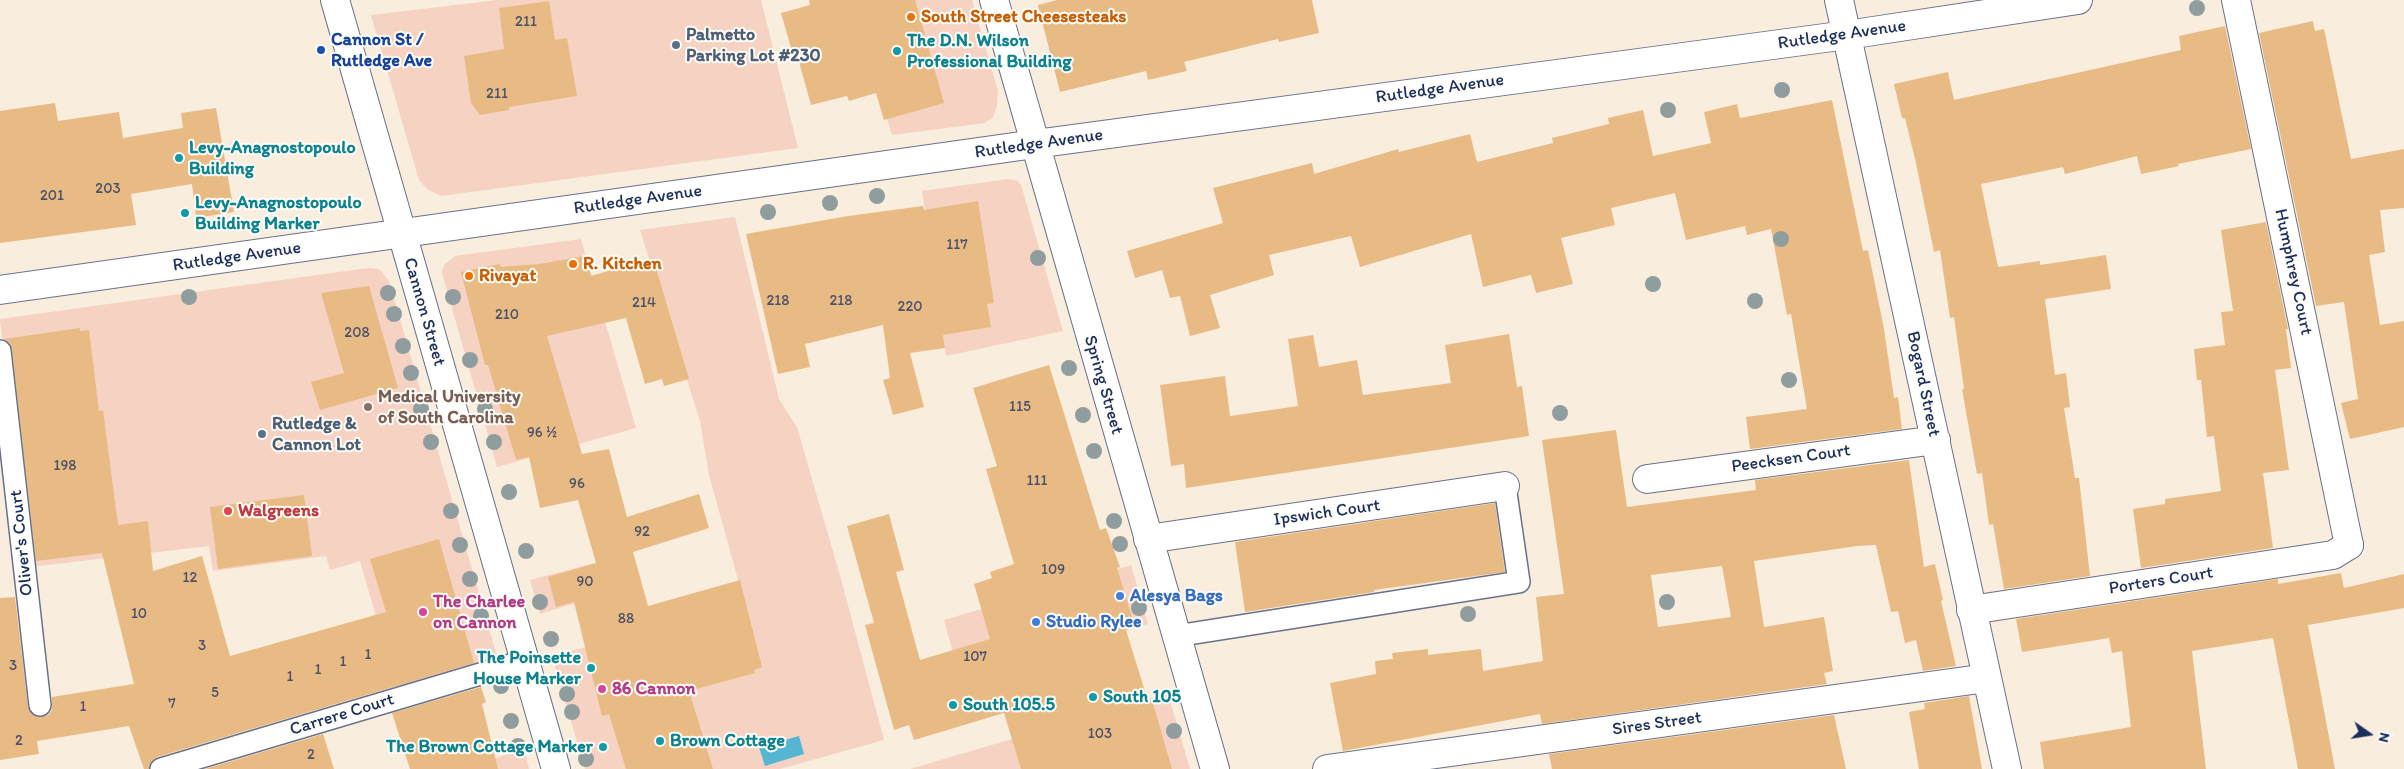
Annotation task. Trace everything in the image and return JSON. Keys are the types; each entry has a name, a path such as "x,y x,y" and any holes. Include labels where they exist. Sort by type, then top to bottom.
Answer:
{"main road":[{"name":"Cannon Street","path":"335,0 556,769"},
{"name":"Spring Street","path":"994,0 1215,769"},
{"name":"Bogard Street","path":"1839,0 2007,769"},
{"name":"Rutledge Avenue","path":"0,290 1035,144 1847,34 2078,0"},
{"name":"Humphrey Court","path":"2236,0 2349,545"},
{"name":"Peecksen Court","path":"1647,479 1936,440"},
{"name":"Ipswich Court","path":"1148,539 1505,486"},
{"name":"Porters Court","path":"1971,610 2332,555 2349,545"},
{"name":"Sires Street","path":"1328,769 1987,678"}],"lane":[{"name":"Oliver's Court","path":"0,351 40,705"},
{"path":"1176,636 1519,582 1505,486"},
{"name":"Carrere Court","path":"161,769 524,661"}],"shaded area":[{"path":"498,0 761,0 798,148 441,196 427,189 419,180 371,15"},
{"path":"850,0 972,0 998,91 997,106 993,117 985,123 892,135"},
{"path":"1008,179 1018,181 1021,185 1063,331 946,356 922,191"},
{"path":"735,217 779,399 797,427 841,579 884,740 780,769 585,769 552,656 745,605 709,475 700,421 640,230"},
{"path":"581,239 636,428 497,467 442,273 444,265 455,256"},
{"path":"368,268 379,269 389,281 499,663 398,692 360,561 330,570 326,556 213,571 209,546 30,567 0,319"},
{"path":"633,553 642,583 540,614 530,580"},
{"path":"1131,565 1148,624 960,678 944,620"},
{"path":"1168,693 1190,769 910,769"},
{"path":"524,749 529,769 461,769"}],"water":[{"path":"799,736 804,754 765,766 759,747"}],"building":[{"path":"809,0 915,0 944,103 884,120 876,93 849,101 847,96 811,105 796,51 791,48 781,13 810,5"},
{"path":"1057,0 1312,0 1319,33 1279,42 1278,39 1184,62 1187,71 1148,80 1146,71 1060,92 1038,5"},
{"path":"549,1 555,40 567,38 577,96 509,107 509,110 480,115 471,103 464,56 504,49 499,8"},
{"path":"2313,21 2315,31 2324,29 2351,159 2404,149 2404,208 2380,210 2385,252 2369,255 2380,325 2404,321 2404,427 2350,439 2341,403 2358,399 2344,302 2316,306 2259,33"},
{"path":"2225,26 2251,149 2178,164 2179,166 2141,174 2137,156 2065,174 2063,167 1981,184 1998,267 2040,261 2040,265 2106,255 2111,289 2045,299 2055,375 2066,373 2070,407 2064,408 2075,478 2079,478 2090,576 2004,589 1993,524 1989,525 1982,473 1977,474 1962,389 1964,389 1954,317 1950,318 1940,250 1934,252 1916,163 1894,84 1948,72 1954,100 2181,50 2179,36"},
{"path":"1832,100 1863,251 1868,250 1884,329 1894,398 1898,397 1902,429 1750,449 1746,417 1807,409 1791,314 1787,315 1771,229 1747,235 1745,226 1686,240 1675,193 1611,208 1615,225 1561,238 1573,284 1536,293 1531,275 1483,287 1471,234 1360,267 1351,236 1269,255 1274,275 1210,295 1220,328 1190,336 1180,296 1170,298 1162,270 1135,278 1127,251 1223,223 1213,188 1312,163 1314,174 1398,149 1399,152 1470,134 1477,162 1553,143 1552,138 1609,124 1608,118 1643,110 1653,156 1711,143 1704,112 1737,104 1740,118"},
{"path":"55,103 58,121 119,112 123,138 183,128 181,113 216,108 234,212 196,218 192,184 131,194 136,225 0,243 0,111"},
{"path":"978,201 994,303 987,304 991,327 943,335 945,348 910,353 924,407 893,415 883,380 890,378 883,325 805,344 810,367 778,374 746,234 848,216 923,206 924,210"},
{"path":"2266,222 2288,329 2286,329 2291,368 2275,370 2289,470 2263,473 2273,548 2141,568 2133,509 2165,504 2165,499 2221,491 2214,436 2207,437 2201,380 2197,380 2194,349 2225,345 2221,312 2233,311 2221,230"},
{"path":"585,256 591,276 653,258 689,379 664,386 662,379 645,384 626,318 547,336 582,454 609,449 627,517 699,494 709,528 633,552 648,606 740,580 762,667 754,670 755,673 689,691 713,769 626,769 609,714 602,716 574,602 556,607 548,577 596,563 578,500 540,508 529,457 516,460 488,365 485,365 461,272 500,264 501,267 539,264"},
{"path":"369,286 398,388 320,410 311,382 344,373 321,293"},
{"path":"80,328 80,331 89,330 99,411 103,410 118,525 148,521 153,571 202,556 230,656 386,612 370,559 439,539 474,663 157,757 152,761 149,769 144,769 129,726 37,741 39,754 0,760 0,598 15,597 28,706 35,716 48,715 52,710 52,697 134,684 102,553 36,561 12,350 10,343 4,339"},
{"path":"1509,334 1517,387 1522,386 1529,436 1186,488 1184,464 1171,466 1160,385 1225,376 1230,416 1298,406 1288,339 1313,335 1319,367 1357,360 1363,395 1451,383 1445,345"},
{"path":"1049,365 1100,530 1106,528 1120,567 1117,568 1135,627 1126,630 1148,701 1152,700 1172,769 1021,769 1004,713 914,740 909,725 894,730 865,625 874,623 847,526 889,514 904,570 896,572 920,660 990,639 974,584 992,578 990,572 1014,564 986,469 997,466 973,388"},
{"path":"1616,430 1627,507 1756,490 1755,480 1909,460 1924,567 1935,564 1943,600 1941,601 1956,666 1923,671 1916,640 1905,643 1898,611 1891,612 1876,545 1857,546 1754,561 1764,627 1824,617 1833,671 1824,673 1827,684 1542,724 1540,714 1343,751 1330,683 1376,674 1375,661 1393,659 1392,653 1428,649 1428,655 1481,649 1483,671 1543,661 1536,597 1564,594 1542,440","holes":["1722,566 1731,617 1658,627 1651,575"]},
{"path":"304,495 312,556 218,569 210,507"},
{"path":"1495,503 1505,572 1374,590 1374,592 1245,612 1235,542"},
{"path":"2341,573 2344,588 2404,574 2404,608 2308,625 2335,769 2298,769 2273,638 2192,651 2206,769 2044,769 2040,742 2131,727 2122,651 2112,653 2109,638 2022,652 2016,619 2278,579 2278,584"},
{"path":"481,687 486,702 482,704 498,769 410,769 392,713"},
{"path":"1969,696 1982,769 1919,769 1909,712 1925,709 1924,703"},
{"path":"1834,715 1846,769 1552,769 1549,754"},
{"path":"323,734 334,769 205,769"}],"place":[{"name":"South Street Cheesesteaks","path":"911,17"},
{"name":"Palmetto Parking Lot #230","path":"676,45"},
{"name":"Cannon St / Rutledge Ave","path":"321,50"},
{"name":"The D.N. Wilson Professional Building","path":"897,51"},
{"name":"Levy-Anagnostopoulo Building","path":"179,158"},
{"name":"Levy-Anagnostopoulo Building Marker","path":"185,213"},
{"name":"R. Kitchen","path":"573,264"},
{"name":"Rivayat","path":"469,276"},
{"name":"Medical University of South Carolina","path":"368,407"},
{"name":"Rutledge & Cannon Lot","path":"262,434"},
{"name":"Walgreens","path":"228,511"},
{"name":"Alesya Bags","path":"1120,596"},
{"name":"The Charlee on Cannon","path":"423,612"},
{"name":"Studio Rylee","path":"1036,622"},
{"name":"The Poinsette House Marker","path":"591,668"},
{"name":"86 Cannon","path":"602,689"},
{"name":"South 105","path":"1093,697"},
{"name":"South 105.5","path":"953,705"},
{"name":"Brown Cottage","path":"660,741"},
{"name":"The Brown Cottage Marker","path":"603,747"}]}
